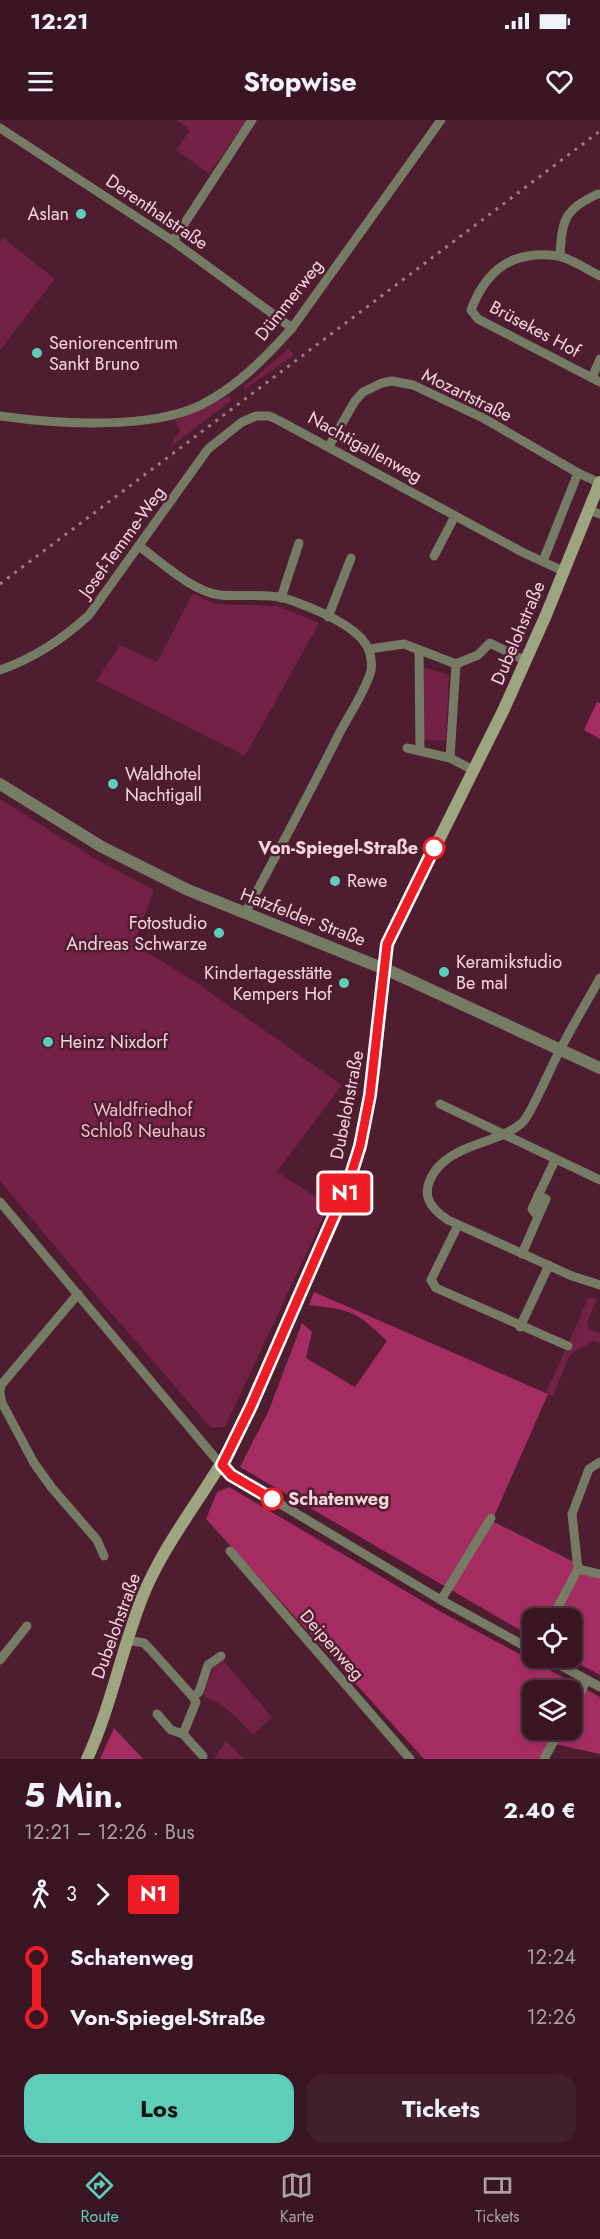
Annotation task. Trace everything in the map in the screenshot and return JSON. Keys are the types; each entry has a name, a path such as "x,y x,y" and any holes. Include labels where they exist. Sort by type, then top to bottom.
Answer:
{"main road":[{"name":"Dubelohstraße","path":"87,1759 107,1710 127,1640 143,1596 159,1563 222,1465 237,1436 338,1210 364,1131 372,1087 387,944 526,661 563,571 594,512 600,482"}],"street":[{"path":"173,242 252,120"},
{"name":"Dümmerweg","path":"0,416 25,420 82,423 173,416 202,404 253,369 292,328 441,120"},
{"name":"Derenthalstraße","path":"0,128 173,242 292,328"},
{"path":"560,256 561,233 569,213 578,203 598,194"},
{"name":"Brüsekes Hof","path":"600,276 560,256 534,255 506,262 490,274 471,310 478,319 596,380 600,359"},
{"name":"Mozartstraße","path":"329,446 355,401 363,392 392,381 413,385 484,419 600,482"},
{"name":"Nachtigallenweg","path":"256,416 269,416 278,420 455,516 563,571"},
{"name":"Josef-Temme-Weg","path":"0,670 35,654 79,625 89,615 208,449 242,422 256,416"},
{"path":"543,561 578,472"},
{"path":"434,556 455,516"},
{"path":"281,598 299,543"},
{"path":"139,546 195,586 209,593 291,600 328,617 358,635 369,649 372,668 365,686 292,829 244,913"},
{"path":"328,617 351,558"},
{"path":"369,649 404,644 456,664 478,655 490,642 526,661"},
{"path":"419,651 420,751"},
{"path":"450,758 456,664"},
{"path":"407,748 450,758 473,770"},
{"name":"Hatzfelder Straße","path":"0,784 113,853 188,890 386,969 600,1068"},
{"path":"600,978 560,1050 525,1121 504,1135 458,1152 436,1171 427,1191 432,1208 458,1225 585,1282 600,1285"},
{"path":"440,1104 600,1180"},
{"path":"522,1254 538,1217 532,1209 555,1160"},
{"path":"0,1202 231,1475 441,1600 522,1645"},
{"path":"458,1225 431,1280 436,1288 520,1327 568,1346"},
{"path":"520,1327 549,1265"},
{"path":"78,1294 1,1385 0,1392 2,1403 34,1463 52,1488 97,1540 104,1556"},
{"path":"557,1608 578,1569 572,1514 589,1469 600,1462"},
{"path":"441,1600 490,1518"},
{"name":"Deipenweg","path":"230,1551 410,1759"},
{"path":"578,1569 600,1574"},
{"path":"0,1660 27,1626"},
{"path":"127,1640 144,1643 196,1702 183,1734"},
{"path":"193,1697 199,1692 208,1665 221,1656"},
{"path":"565,1668 600,1687"},
{"path":"582,1690 587,1680"},
{"path":"157,1714 171,1730 183,1734 203,1756"},
{"path":"544,1759 554,1740"}],"green space":[{"path":"176,120 247,120 209,174 176,150 190,130"},
{"path":"3,238 55,279 0,350 0,241"},
{"path":"288,349 294,355 245,389 244,387"},
{"path":"229,396 232,400 170,447 180,430 175,420"},
{"path":"193,593 215,604 277,606 319,623 245,756 96,681 120,645 157,662"},
{"path":"423,667 449,675 446,741 422,740"},
{"name":"Waldfriedhof Schloß Neuhaus","path":"0,799 94,858 154,890 134,944 197,983 342,1085 277,1172 329,1205 225,1427 211,1428 0,1181"},
{"path":"589,1297 597,1299 587,1322 589,1329 600,1333 600,1343 594,1341 570,1354 553,1396 546,1393"},
{"path":"222,1659 272,1717 253,1735 224,1707 203,1696 214,1666"},
{"path":"226,1741 244,1759 214,1759"}],"shaded area":[{"path":"597,702 600,703 600,739 584,730"},
{"path":"314,1292 548,1394 492,1521 600,1575 600,1675 582,1665 582,1608 522,1608 522,1631 240,1467 269,1410 302,1323 312,1332 306,1358 355,1387 387,1341 368,1323 352,1314 309,1305"},
{"path":"229,1487 441,1612 522,1655 522,1668 546,1668 568,1680 522,1680 522,1740 582,1740 582,1687 600,1697 600,1754 550,1743 542,1759 424,1759 206,1519 217,1492"},
{"path":"114,1728 143,1759 100,1759"}],"railway":[{"path":"0,584 600,131"}],"bus line":[{"name":"N1","path":"272,1499 231,1475 222,1465 251,1406 348,1184 360,1146 374,1071 387,944 434,848"}],"place":[{"name":"Aslan","path":"81,214"},
{"name":"Seniorencentrum Sankt Bruno","path":"37,353"},
{"name":"Waldhotel Nachtigall","path":"113,784"},
{"name":"Von-Spiegel-Straße","path":"434,848"},
{"name":"Rewe","path":"335,881"},
{"name":"Fotostudio Andreas Schwarze","path":"219,933"},
{"name":"Keramikstudio Be mal","path":"444,972"},
{"name":"Kindertagesstätte Kempers Hof","path":"344,983"},
{"name":"Heinz Nixdorf","path":"48,1042"},
{"name":"Schatenweg","path":"272,1499"}]}
